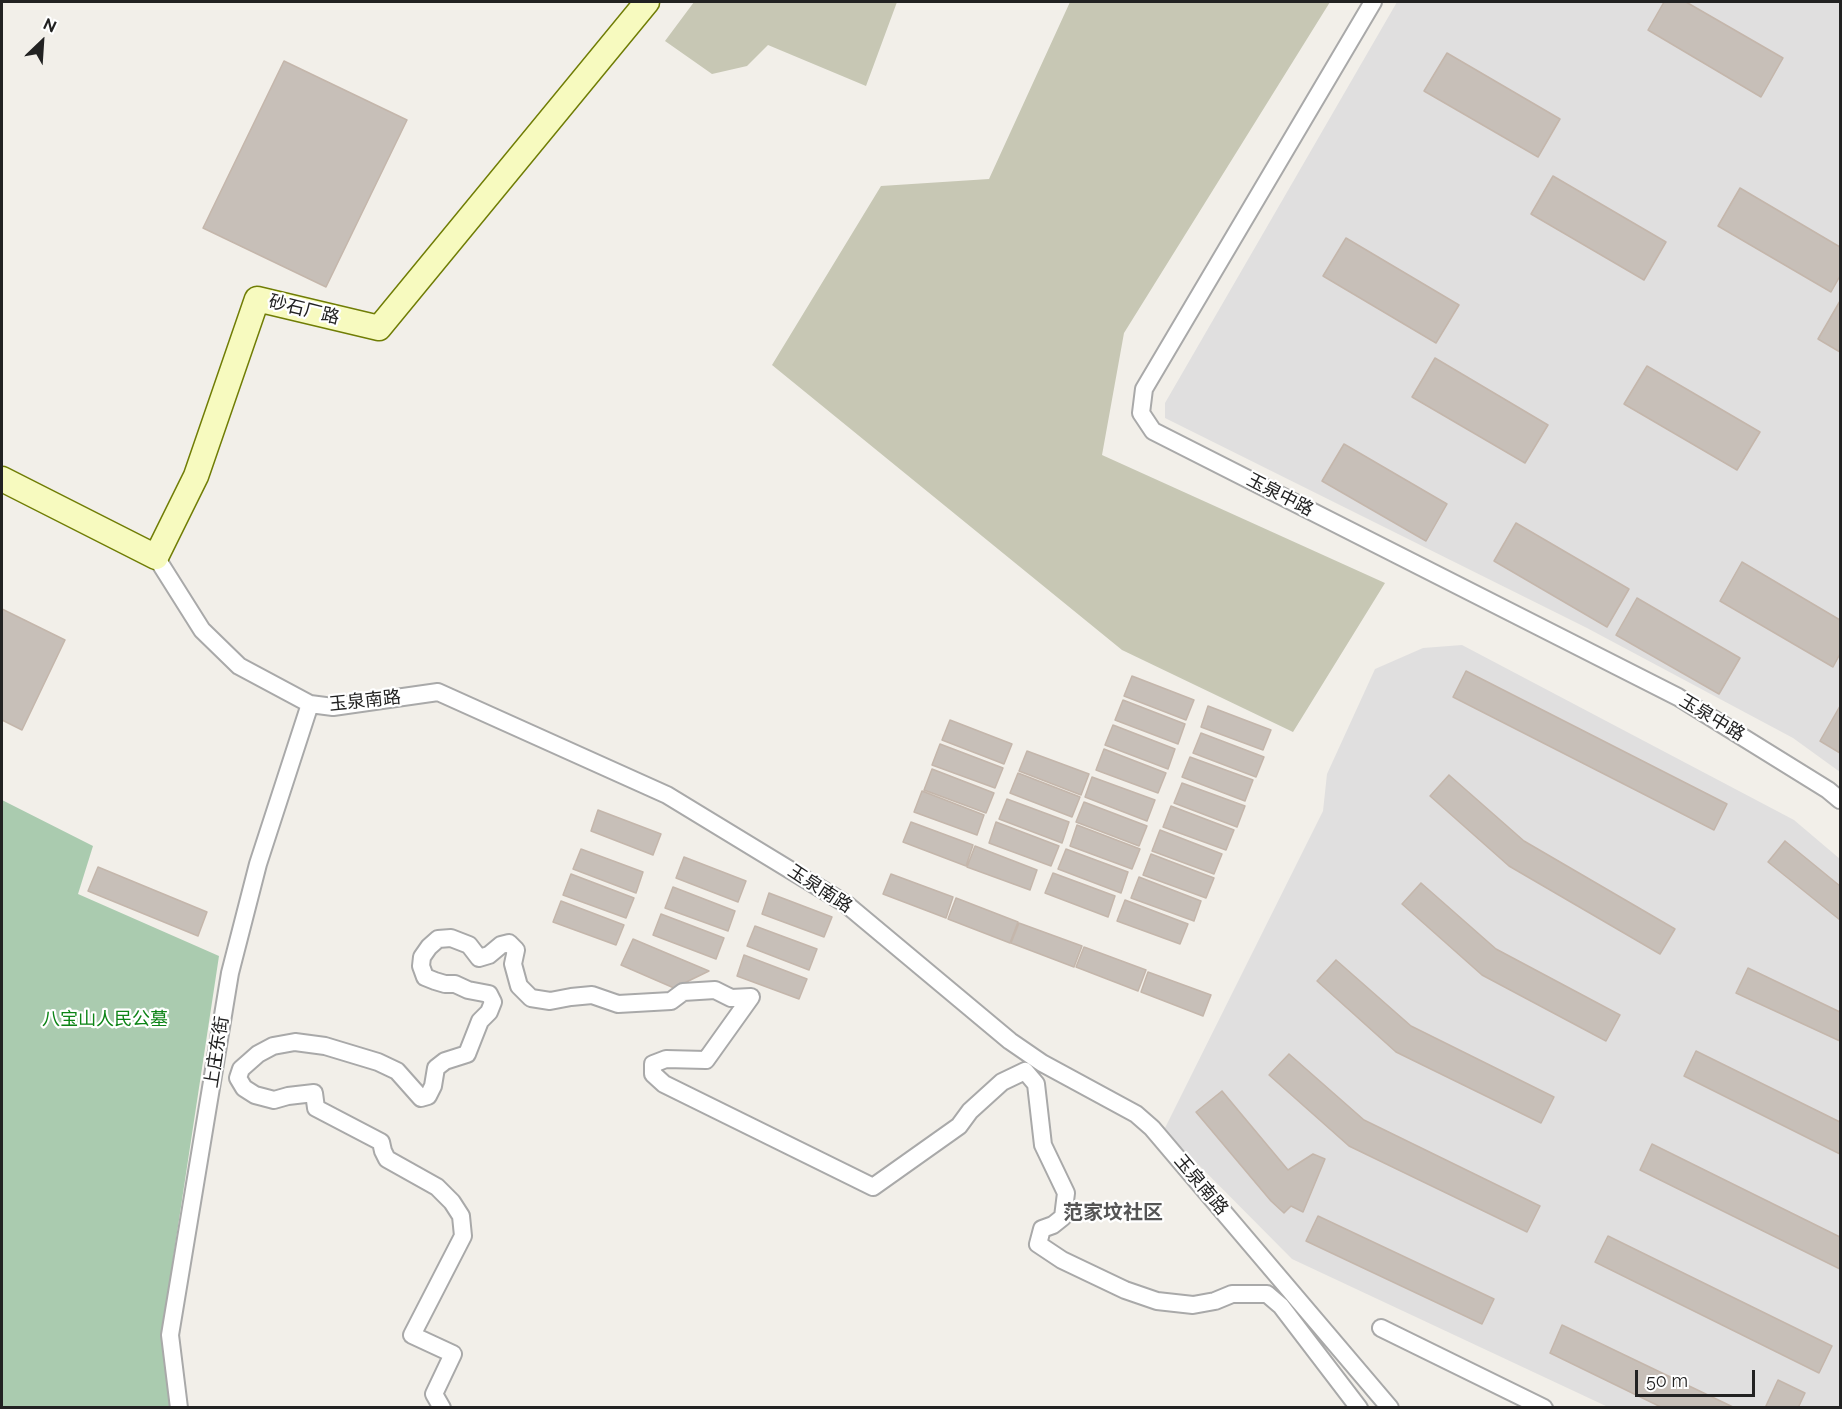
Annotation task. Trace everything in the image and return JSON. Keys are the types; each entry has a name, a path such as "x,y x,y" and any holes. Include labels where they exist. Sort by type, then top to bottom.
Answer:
{"street":[{"path":"612,44 626,11 625,2"},
{"name":"砂石厂路","path":"156,557 196,476 257,299 379,328 647,2"},
{"name":"玉泉中路","path":"1373,2 1144,389 1141,413 1154,431 1678,697 1840,800"},
{"path":"2,479 156,557"},
{"name":"玉泉南路","path":"156,557 202,630 209,637 239,666 309,705 333,707 438,692 667,795 846,904 1010,1041 1042,1063 1136,1113 1152,1128 1390,1407"},
{"name":"上庄东街","path":"178,1407 170,1335 230,973 258,864 309,705"},
{"path":"442,1407 434,1394 453,1354 412,1335 463,1236 461,1216 452,1202 437,1187 387,1159 381,1142 316,1108 314,1094 288,1096 274,1100 255,1095 244,1088 238,1078 242,1069 258,1054 273,1046 295,1042 325,1046 378,1062 397,1071 422,1098 428,1096 433,1086 436,1068 445,1061 467,1054 480,1021 489,1012 493,1002 489,994 435,981 424,976 421,966 422,957 429,947 438,939 451,938 469,945 479,958 509,943 516,950 513,964 519,986 531,998 550,1001 592,995 618,1005 671,1001 683,993 715,990 730,998 751,997 706,1060 666,1059 653,1064 653,1074 664,1084 873,1187 959,1126 970,1111 1002,1082 1025,1071 1036,1084 1043,1145 1066,1193 1063,1217 1053,1225 1042,1229 1038,1244 1072,1265 1125,1290 1156,1301 1193,1305 1215,1301 1232,1294 1267,1294 1281,1306 1359,1407"},
{"path":"1381,1329 1544,1407"}],"shaded area":[{"path":"694,2 897,2 866,86 768,45 747,66 712,74 665,41"},
{"path":"1070,2 1330,2 1124,333 1102,455 1385,583 1293,732 1122,650 772,365 881,186 989,179"},
{"path":"1397,2 1840,2 1840,772 1793,738 1587,628 1165,418 1165,403"},
{"path":"1462,645 1794,820 1840,859 1840,1407 1608,1407 1292,1259 1164,1130 1323,811 1327,774 1375,669 1423,648"}],"green space":[{"name":"八宝山人民公墓","path":"2,800 93,846 78,894 219,956 163,1325 172,1407 2,1407"}],"building":[{"path":"1664,2 1686,2 1783,58 1761,97 1648,30"},
{"path":"1447,53 1560,119 1538,157 1424,91"},
{"path":"284,61 407,120 326,287 203,228"},
{"path":"1553,176 1666,242 1644,280 1531,214"},
{"path":"1740,188 1840,247 1840,276 1831,292 1718,226"},
{"path":"1346,238 1459,305 1436,343 1323,276"},
{"path":"1840,301 1840,352 1818,339"},
{"path":"1435,358 1548,425 1525,463 1412,397"},
{"path":"1647,366 1760,432 1737,470 1624,404"},
{"path":"1344,444 1447,504 1426,541 1322,481"},
{"path":"1516,523 1629,589 1607,627 1494,561"},
{"path":"1742,562 1840,620 1840,654 1833,667 1720,601"},
{"path":"1637,598 1740,658 1719,694 1616,635"},
{"path":"2,609 65,640 22,730 2,720"},
{"path":"1466,671 1727,804 1714,830 1453,697"},
{"path":"1132,676 1194,700 1186,720 1124,696"},
{"path":"1123,700 1185,724 1178,744 1115,720"},
{"path":"1208,706 1271,730 1263,750 1201,727"},
{"path":"1840,706 1840,753 1820,741"},
{"path":"950,720 1012,744 1004,764 942,740"},
{"path":"1113,725 1175,749 1168,769 1105,745"},
{"path":"1201,733 1264,757 1256,777 1193,753"},
{"path":"940,744 1003,768 995,788 932,765"},
{"path":"1104,749 1166,773 1158,793 1096,770"},
{"path":"1027,751 1089,774 1081,795 1019,771"},
{"path":"1190,757 1253,780 1245,801 1182,777"},
{"path":"932,769 994,793 986,813 924,790"},
{"path":"1018,773 1080,797 1072,817 1010,793"},
{"path":"1449,775 1524,841 1675,929 1660,954 1509,866 1430,796"},
{"path":"1092,777 1155,800 1147,821 1085,797"},
{"path":"1182,783 1245,806 1237,827 1174,803"},
{"path":"922,791 984,815 977,835 914,812"},
{"path":"1007,799 1069,822 1062,843 999,819"},
{"path":"1084,802 1147,826 1139,846 1076,822"},
{"path":"1171,806 1234,830 1226,850 1163,827"},
{"path":"598,810 661,834 653,855 591,831"},
{"path":"911,822 973,845 966,866 903,842"},
{"path":"996,822 1059,846 1051,866 989,843"},
{"path":"1077,825 1140,849 1132,869 1070,846"},
{"path":"1160,830 1222,854 1214,874 1152,851"},
{"path":"1785,841 1840,886 1840,920 1768,862"},
{"path":"975,846 1037,870 1030,890 967,867"},
{"path":"581,849 643,872 636,893 573,869"},
{"path":"1066,849 1128,872 1121,893 1058,869"},
{"path":"1151,854 1214,878 1206,898 1143,875"},
{"path":"684,857 746,881 738,902 676,878"},
{"path":"98,867 207,912 198,936 88,891"},
{"path":"1053,873 1115,896 1108,917 1045,893"},
{"path":"571,874 634,898 626,918 563,895"},
{"path":"891,874 953,897 946,918 883,894"},
{"path":"1139,877 1201,901 1194,921 1131,898"},
{"path":"1421,883 1496,949 1620,1015 1606,1041 1482,975 1402,904"},
{"path":"673,887 735,911 728,931 665,908"},
{"path":"769,893 832,917 824,937 762,914"},
{"path":"956,898 1018,922 1010,943 948,919"},
{"path":"1125,900 1188,924 1180,944 1117,921"},
{"path":"561,901 624,925 616,945 553,922"},
{"path":"661,914 724,938 716,959 653,935"},
{"path":"1019,923 1082,946 1074,967 1011,943"},
{"path":"755,926 817,949 809,970 747,946"},
{"path":"633,939 709,971 674,988 621,965"},
{"path":"1084,947 1146,970 1138,991 1076,967"},
{"path":"744,955 807,979 799,999 737,976"},
{"path":"1336,960 1411,1026 1554,1097 1541,1123 1396,1052 1317,981"},
{"path":"1748,968 1840,1012 1840,1041 1736,993"},
{"path":"1148,972 1211,995 1203,1016 1141,992"},
{"path":"1696,1051 1840,1122 1840,1154 1684,1076"},
{"path":"1289,1054 1364,1120 1540,1206 1527,1232 1349,1146 1269,1075"},
{"path":"1222,1091 1288,1170 1313,1154 1325,1159 1303,1212 1291,1206 1284,1213 1271,1201 1196,1112"},
{"path":"1652,1144 1840,1237 1840,1269 1640,1170"},
{"path":"1318,1216 1494,1299 1482,1324 1306,1241"},
{"path":"1608,1236 1832,1346 1819,1373 1595,1262"},
{"path":"1562,1325 1735,1408 1663,1408 1550,1353"},
{"path":"1778,1380 1805,1393 1798,1408 1765,1408"}],"district":[{"name":"范家坟社区","path":"1113,1213"}]}
